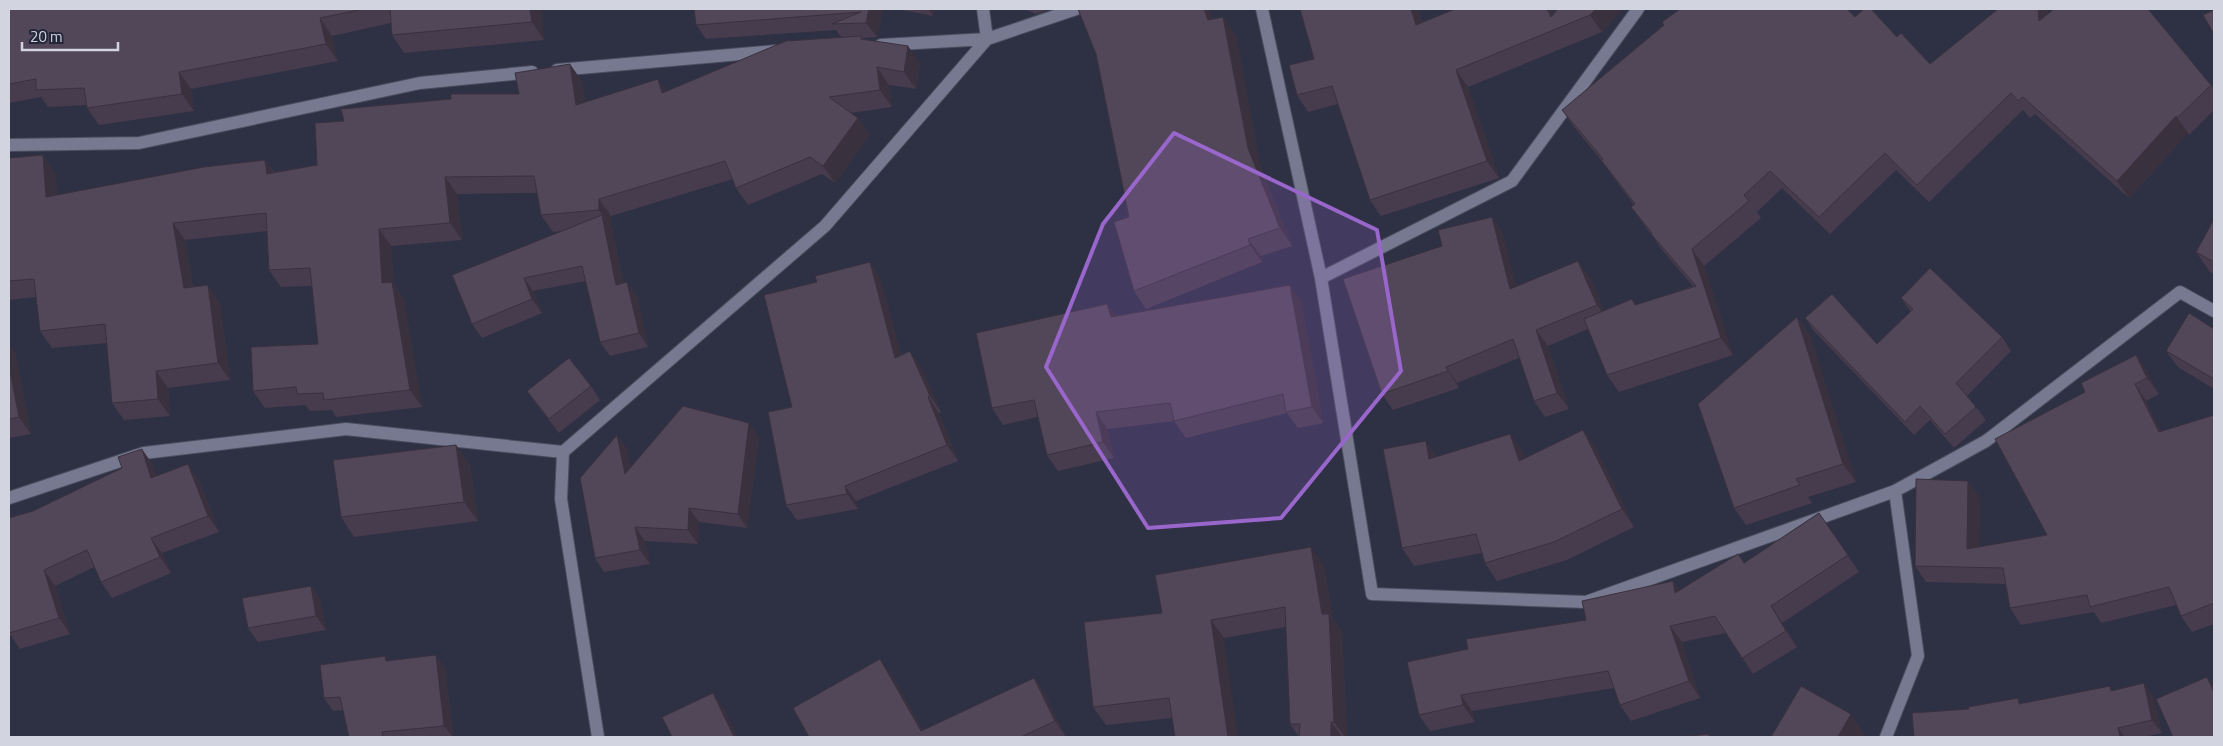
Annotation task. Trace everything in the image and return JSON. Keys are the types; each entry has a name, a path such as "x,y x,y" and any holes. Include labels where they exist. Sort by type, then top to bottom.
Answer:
{"street":[{"path":"598,737 561,499 563,452 825,226 987,39 983,9"},
{"path":"871,46 987,39 1076,9"},
{"path":"1262,9 1321,278 1372,594 1586,602 1895,491 1986,441 2180,292 2214,311"},
{"path":"1321,278 1512,181 1638,9"},
{"path":"9,145 138,143 420,83 726,54 794,50"},
{"path":"9,498 144,453 346,429 563,452"},
{"path":"1886,737 1918,656 1895,491"}],"highlighted area":[{"path":"1174,133 1377,230 1401,371 1281,518 1148,528 1046,367 1103,224"}],"building":[{"path":"9,9 364,9 320,18 326,44 179,72 182,94 87,108 84,88 36,90 36,79 9,84"},
{"path":"390,9 530,9 532,22 392,35"},
{"path":"694,9 869,9 866,23 832,24 861,12 696,25"},
{"path":"1078,9 1204,9 1208,20 1223,17 1248,148 1280,228 1248,239 1250,245 1134,291 1114,222 1129,217 1096,54"},
{"path":"1300,9 1411,9 1416,25 1455,9 1547,9 1551,17 1558,9 1596,9 1590,15 1456,70 1487,161 1370,200 1332,86 1297,95 1289,65 1314,59"},
{"path":"1680,9 1847,9 1855,17 1864,9 1871,9 1897,37 1901,33 1930,64 1998,9 2038,9 2039,21 2054,9 2148,9 2211,85 2177,118 2176,116 2117,181 2023,97 2018,101 2011,93 1917,185 1885,153 1819,217 1770,171 1744,195 1749,201 1692,249 1721,338 1607,375 1584,319 1632,299 1635,305 1696,286 1651,234 1631,207 1635,204 1601,160 1603,159 1562,110 1664,25 1662,22"},
{"path":"2214,10 2214,34 2203,15"},
{"path":"861,36 861,39 908,46 904,72 877,67 880,90 829,97 858,118 823,166 810,157 736,188 725,161 599,199 599,210 541,215 534,176 445,177 450,223 379,229 382,283 392,282 410,390 324,400 323,393 297,394 296,387 253,391 251,347 318,344 310,268 269,270 266,213 173,223 184,288 208,285 218,363 156,371 158,399 112,403 105,324 40,331 34,279 9,281 9,158 43,155 46,197 204,167 265,160 267,174 317,165 315,123 344,121 341,109 451,99 451,94 519,94 515,73 570,64 576,105 658,79 662,93 786,41"},
{"path":"602,215 616,285 627,282 639,333 600,342 582,266 524,278 532,299 472,324 452,275"},
{"path":"1492,217 1510,289 1578,261 1597,305 1536,330 1557,393 1534,401 1513,339 1446,367 1448,371 1382,394 1343,279 1442,246 1438,230"},
{"path":"2214,219 2214,262 2196,252"},
{"path":"870,262 895,358 910,351 930,396 928,397 947,445 845,486 847,494 786,505 768,412 792,407 764,295 817,282 815,276"},
{"path":"1930,268 2002,337 1956,383 1976,407 1945,434 1920,406 1905,422 1805,318 1832,294 1877,344 1913,309 1901,298"},
{"path":"1290,285 1312,407 1286,412 1283,394 1174,421 1170,403 1096,412 1103,442 1047,455 1034,400 992,408 976,333 1107,304 1111,317"},
{"path":"2189,313 2214,329 2214,379 2166,351"},
{"path":"1797,317 1843,464 1796,479 1800,485 1734,508 1698,404"},
{"path":"2136,355 2147,378 2135,384 2159,432 2214,415 2214,603 2181,616 2169,587 2090,607 2087,595 2010,608 2003,568 1915,566 1916,479 1968,481 1967,549 2047,535 1995,439 2085,392 2081,383"},
{"path":"569,358 591,386 549,419 527,391"},
{"path":"9,366 19,417 9,419"},
{"path":"683,406 749,423 738,514 689,508 688,530 635,527 640,550 595,558 580,478 617,435 625,474"},
{"path":"1583,430 1622,509 1554,542 1485,563 1476,534 1402,548 1383,449 1426,441 1429,459 1510,434 1519,461"},
{"path":"456,445 464,502 341,517 333,460"},
{"path":"142,449 151,478 188,464 208,516 151,538 160,557 101,582 87,550 44,570 59,618 9,633 9,518 33,511 122,468 118,457"},
{"path":"1819,513 1848,555 1771,606 1786,631 1742,658 1715,616 1670,626 1689,681 1620,705 1608,671 1461,695 1463,705 1419,715 1407,662 1468,649 1466,639 1586,620 1582,601 1673,581 1675,593 1738,554 1744,563"},
{"path":"1311,547 1322,614 1329,614 1334,722 1331,722 1331,737 1299,737 1300,724 1290,724 1285,607 1211,620 1228,737 1175,737 1169,698 1093,707 1084,622 1162,613 1155,575"},
{"path":"311,586 316,616 248,628 242,598"},
{"path":"436,655 444,726 382,732 383,737 349,737 340,697 324,698 320,665 385,656 386,661"},
{"path":"880,659 921,731 1034,678 1055,721 1021,737 809,737 793,708"},
{"path":"2207,677 2214,692 2214,737 2173,737 2156,699"},
{"path":"2144,683 2152,720 2118,728 2120,737 1914,737 1912,713 1969,709 1968,707 2018,698 2019,704 2110,686 2111,691"},
{"path":"1801,686 1851,714 1838,737 1771,737"},
{"path":"713,693 734,737 672,737 662,717"},
{"path":"1709,734 1709,737 1681,737"}]}
